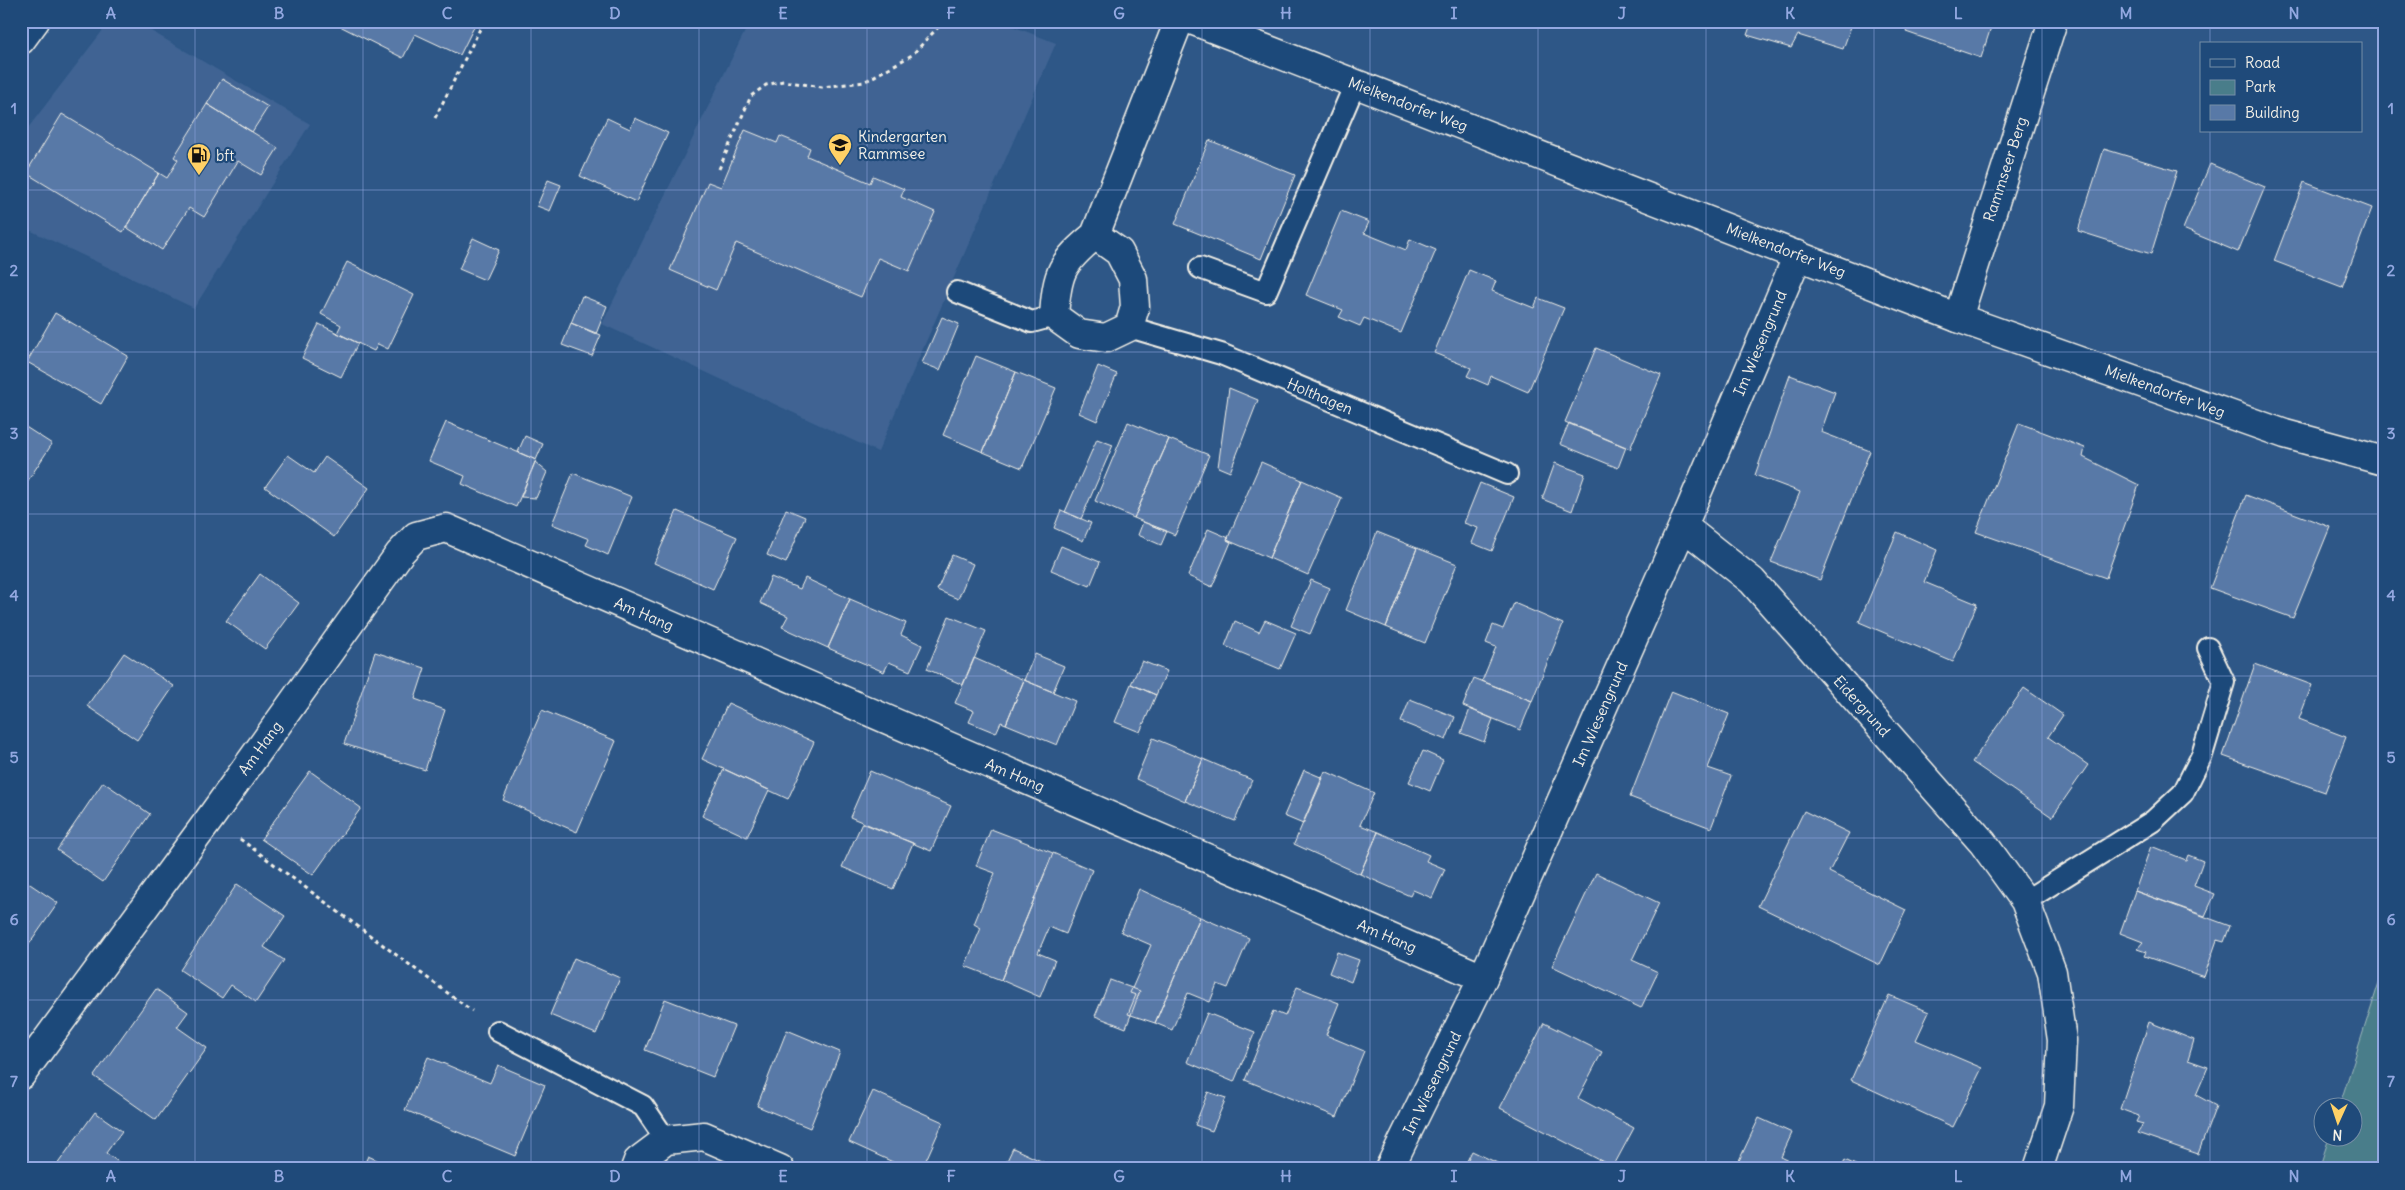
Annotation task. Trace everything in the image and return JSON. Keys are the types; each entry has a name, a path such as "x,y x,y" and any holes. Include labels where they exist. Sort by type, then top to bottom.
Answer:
{"street":[{"path":"21,40 35,21"},
{"path":"1095,235 1119,252 1134,279 1135,307 1129,327 1106,338 1079,334 1054,316 1056,284 1070,255 1095,235 1179,21"},
{"name":"Mielkendorfer Weg","path":"1194,21 1958,318 2285,434 2384,461"},
{"name":"Rammseer Berg","path":"1958,318 2053,21"},
{"name":"Im Wiesengrund","path":"1390,1169 1483,978 1683,526 1798,255"},
{"name":"Eidergrund","path":"1683,526 1752,582 1983,842 2025,901 2052,972 2062,1040 2059,1106 2038,1169"},
{"name":"Am Hang","path":"21,1075 211,817 400,553 416,536 446,528 1483,978"},
{"path":"635,1169 638,1161 666,1140 704,1136 780,1169"}],"lane":[{"path":"1200,268 1266,292 1355,84"},
{"path":"957,292 1032,322 1054,316"},
{"name":"Holthagen","path":"1129,327 1221,354 1507,474"},
{"path":"2025,901 2153,821 2183,793 2202,755 2224,682 2208,648"},
{"path":"498,1031 643,1106 666,1140"}],"path":[{"path":"435,118 483,23 504,21"},
{"path":"719,169 750,96 766,85 783,81 822,86 864,82 912,55 944,21"},
{"path":"211,817 498,1031"}],"shaded area":[{"path":"110,21 134,21 310,124 194,308 21,226 21,137"},
{"name":"Kindergarten Rammsee","path":"750,21 999,21 1056,43 878,452 602,324"}],"green space":[{"path":"2384,967 2384,1169 2319,1169 2326,1148 2362,1148 2362,1098 2342,1098"}],"building":[{"path":"330,21 477,21 460,55 415,34 403,58"},
{"path":"1752,21 1853,21 1843,49 1798,35 1791,48 1747,35"},
{"path":"1909,21 1993,21 1981,58 1906,32"},
{"path":"222,79 268,107 252,132 207,104"},
{"name":"bft","path":"207,104 278,148 261,175 238,161 204,217 189,208 162,250 126,227 159,173 167,178 178,160 174,157"},
{"path":"62,114 159,173 123,232 26,173"},
{"path":"607,118 630,129 635,118 668,133 636,202 580,176"},
{"path":"745,130 777,143 780,136 810,148 807,156 870,183 873,176 904,189 901,197 935,212 909,271 878,258 861,297 736,243 716,290 670,270 708,182 721,187"},
{"path":"1209,140 1295,175 1261,259 1175,224"},
{"path":"2104,149 2177,171 2151,254 2078,231"},
{"path":"2210,164 2265,187 2238,252 2183,229"},
{"path":"548,180 561,185 550,211 537,206"},
{"path":"2304,182 2372,208 2342,287 2274,261"},
{"path":"1341,211 1369,222 1364,233 1406,250 1410,239 1436,250 1401,333 1364,318 1360,326 1339,317 1343,310 1306,295"},
{"path":"473,238 499,250 485,280 459,269"},
{"path":"347,262 414,295 388,349 378,344 374,351 337,333 341,325 321,314"},
{"path":"1469,270 1496,281 1492,291 1534,308 1538,298 1564,308 1528,392 1491,376 1488,385 1467,376 1471,368 1434,353"},
{"path":"582,296 607,306 596,334 571,323"},
{"path":"55,313 128,356 101,404 27,362"},
{"path":"942,317 959,324 940,370 922,363"},
{"path":"571,323 601,335 592,356 562,345"},
{"path":"319,324 358,343 341,377 302,358"},
{"path":"1596,348 1661,375 1630,449 1565,422"},
{"path":"976,356 1016,372 983,452 943,435"},
{"path":"1098,366 1117,374 1097,421 1079,413"},
{"path":"1016,372 1056,388 1022,468 983,452"},
{"path":"1790,375 1835,392 1821,432 1870,451 1820,580 1771,562 1800,492 1755,475"},
{"path":"1229,388 1258,400 1230,472 1218,467"},
{"path":"446,422 536,460 516,507 462,484 465,476 429,461"},
{"path":"1128,422 1169,439 1134,518 1095,501"},
{"path":"1569,423 1626,447 1618,468 1560,444"},
{"path":"2019,423 2085,448 2083,457 2139,485 2106,578 1976,532"},
{"path":"21,424 52,444 21,491"},
{"path":"525,436 543,444 536,460 518,452"},
{"path":"1097,439 1113,445 1081,519 1065,512"},
{"path":"1169,439 1209,455 1175,535 1134,518"},
{"path":"288,455 314,473 325,457 369,488 334,537 265,487"},
{"path":"535,462 547,472 536,498 521,497"},
{"path":"1261,462 1302,480 1269,558 1227,540"},
{"path":"1555,463 1585,474 1572,511 1542,499"},
{"path":"573,473 632,497 608,555 586,545 589,539 552,524"},
{"path":"1302,480 1342,498 1308,575 1269,558"},
{"path":"1480,483 1514,497 1492,551 1472,543 1478,528 1464,523"},
{"path":"2246,495 2330,527 2293,618 2210,588"},
{"path":"786,509 805,517 786,563 767,555"},
{"path":"1061,510 1091,523 1083,541 1054,528"},
{"path":"677,511 737,537 713,589 654,563"},
{"path":"1143,522 1167,531 1161,545 1138,535"},
{"path":"1208,529 1229,538 1227,540 1231,542 1212,587 1188,576"},
{"path":"1377,532 1417,548 1386,627 1346,610"},
{"path":"1897,532 1937,550 1924,582 1977,604 1953,662 1859,622"},
{"path":"1061,546 1100,562 1090,586 1051,570"},
{"path":"1417,548 1457,564 1425,643 1386,627"},
{"path":"952,555 973,564 958,599 937,590"},
{"path":"260,574 299,603 265,649 226,621"},
{"path":"771,577 800,589 805,578 850,599 828,648 782,627 788,616 760,603"},
{"path":"1311,580 1330,588 1310,634 1291,626"},
{"path":"850,599 906,623 901,635 922,645 910,671 889,662 884,672 828,648"},
{"path":"1514,603 1563,624 1532,701 1482,681 1496,647 1486,643 1493,625 1503,629"},
{"path":"949,616 986,631 963,685 927,669"},
{"path":"1265,620 1296,633 1280,669 1225,646 1235,621 1259,632"},
{"path":"375,652 425,668 415,699 445,710 425,770 344,744"},
{"path":"124,653 174,686 137,740 87,706"},
{"path":"1035,654 1064,666 1053,692 1024,680"},
{"path":"974,658 1024,680 1006,724 1001,722 996,733 969,722 974,711 955,703"},
{"path":"1142,661 1167,671 1156,695 1131,684"},
{"path":"2255,664 2312,685 2299,719 2346,737 2325,792 2223,756"},
{"path":"1474,678 1532,701 1520,730 1463,706"},
{"path":"1024,680 1075,701 1057,745 1006,724"},
{"path":"1131,684 1156,695 1140,732 1115,722"},
{"path":"2024,688 2063,715 2048,737 2088,765 2052,817 1972,762"},
{"path":"1671,691 1729,714 1708,768 1731,776 1711,828 1630,797"},
{"path":"1410,699 1455,717 1446,740 1401,722"},
{"path":"728,703 814,742 788,799 702,759"},
{"path":"1470,709 1493,719 1484,742 1461,733"},
{"path":"542,710 616,741 577,832 503,800"},
{"path":"1153,738 1203,759 1185,801 1136,779"},
{"path":"1423,751 1443,760 1430,791 1409,782"},
{"path":"1203,759 1252,780 1235,821 1185,801"},
{"path":"724,769 769,790 747,837 702,816"},
{"path":"1304,770 1323,778 1303,824 1284,816"},
{"path":"310,771 361,808 313,875 261,839"},
{"path":"870,771 951,806 931,851 850,817"},
{"path":"1325,771 1374,793 1360,825 1378,832 1360,874 1294,844"},
{"path":"103,782 150,814 103,882 57,850"},
{"path":"1804,811 1849,833 1829,872 1906,910 1880,965 1758,906"},
{"path":"862,823 913,843 893,889 842,867"},
{"path":"991,829 1053,853 1001,980 965,966 981,928 974,924 995,873 976,866"},
{"path":"1378,832 1429,855 1426,861 1445,869 1432,898 1413,890 1410,896 1360,874"},
{"path":"2151,846 2186,860 2188,855 2203,861 2194,886 2215,894 2205,916 2135,891"},
{"path":"1053,853 1092,870 1066,934 1049,927 1038,953 1055,960 1040,997 1001,980"},
{"path":"1596,873 1659,903 1632,960 1658,972 1641,1008 1552,966"},
{"path":"21,878 58,903 21,956"},
{"path":"237,884 285,916 264,947 284,960 256,1002 231,985 222,998 180,970"},
{"path":"1139,889 1200,917 1155,1023 1128,1014 1136,995 1130,993 1151,945 1121,932"},
{"path":"2135,891 2230,926 2224,942 2217,940 2204,977 2144,956 2146,952 2137,949 2143,942 2120,933"},
{"path":"1200,917 1249,938 1228,988 1217,984 1210,1002 1188,993 1172,1030 1155,1023"},
{"path":"1337,952 1359,960 1351,982 1329,973"},
{"path":"574,958 620,978 596,1034 550,1015"},
{"path":"1110,980 1140,991 1126,1028 1095,1016"},
{"path":"1297,987 1339,1003 1326,1035 1364,1051 1337,1117 1245,1080 1273,1011 1285,1016"},
{"path":"156,989 188,1012 177,1027 207,1048 156,1120 94,1076"},
{"path":"1889,995 1929,1012 1916,1040 1982,1068 1953,1127 1851,1080"},
{"path":"665,999 734,1026 713,1077 645,1050"},
{"path":"1207,1013 1255,1032 1234,1082 1187,1062"},
{"path":"2149,1022 2194,1040 2188,1060 2208,1067 2196,1095 2216,1106 2198,1154 2137,1133 2143,1124 2136,1122 2139,1116 2120,1109"},
{"path":"1544,1023 1602,1052 1578,1098 1634,1128 1613,1167 1500,1108"},
{"path":"787,1030 840,1052 810,1128 757,1106"},
{"path":"428,1057 490,1083 498,1065 545,1085 515,1156 405,1110"},
{"path":"873,1091 943,1122 922,1169 908,1169 849,1142"},
{"path":"1208,1092 1226,1098 1212,1131 1195,1125"},
{"path":"95,1112 122,1131 106,1153 128,1169 54,1169"},
{"path":"1759,1118 1792,1133 1781,1157 1806,1169 1735,1169"},
{"path":"1013,1148 1058,1169 1003,1169"},
{"path":"1472,1151 1510,1169 1463,1169"},
{"path":"368,1156 397,1169 362,1169"},
{"path":"1845,1160 1864,1169 1840,1169"}],"place":[{"name":"Kindergarten Rammsee","path":"840,166"},
{"name":"bft","path":"199,176"}]}
